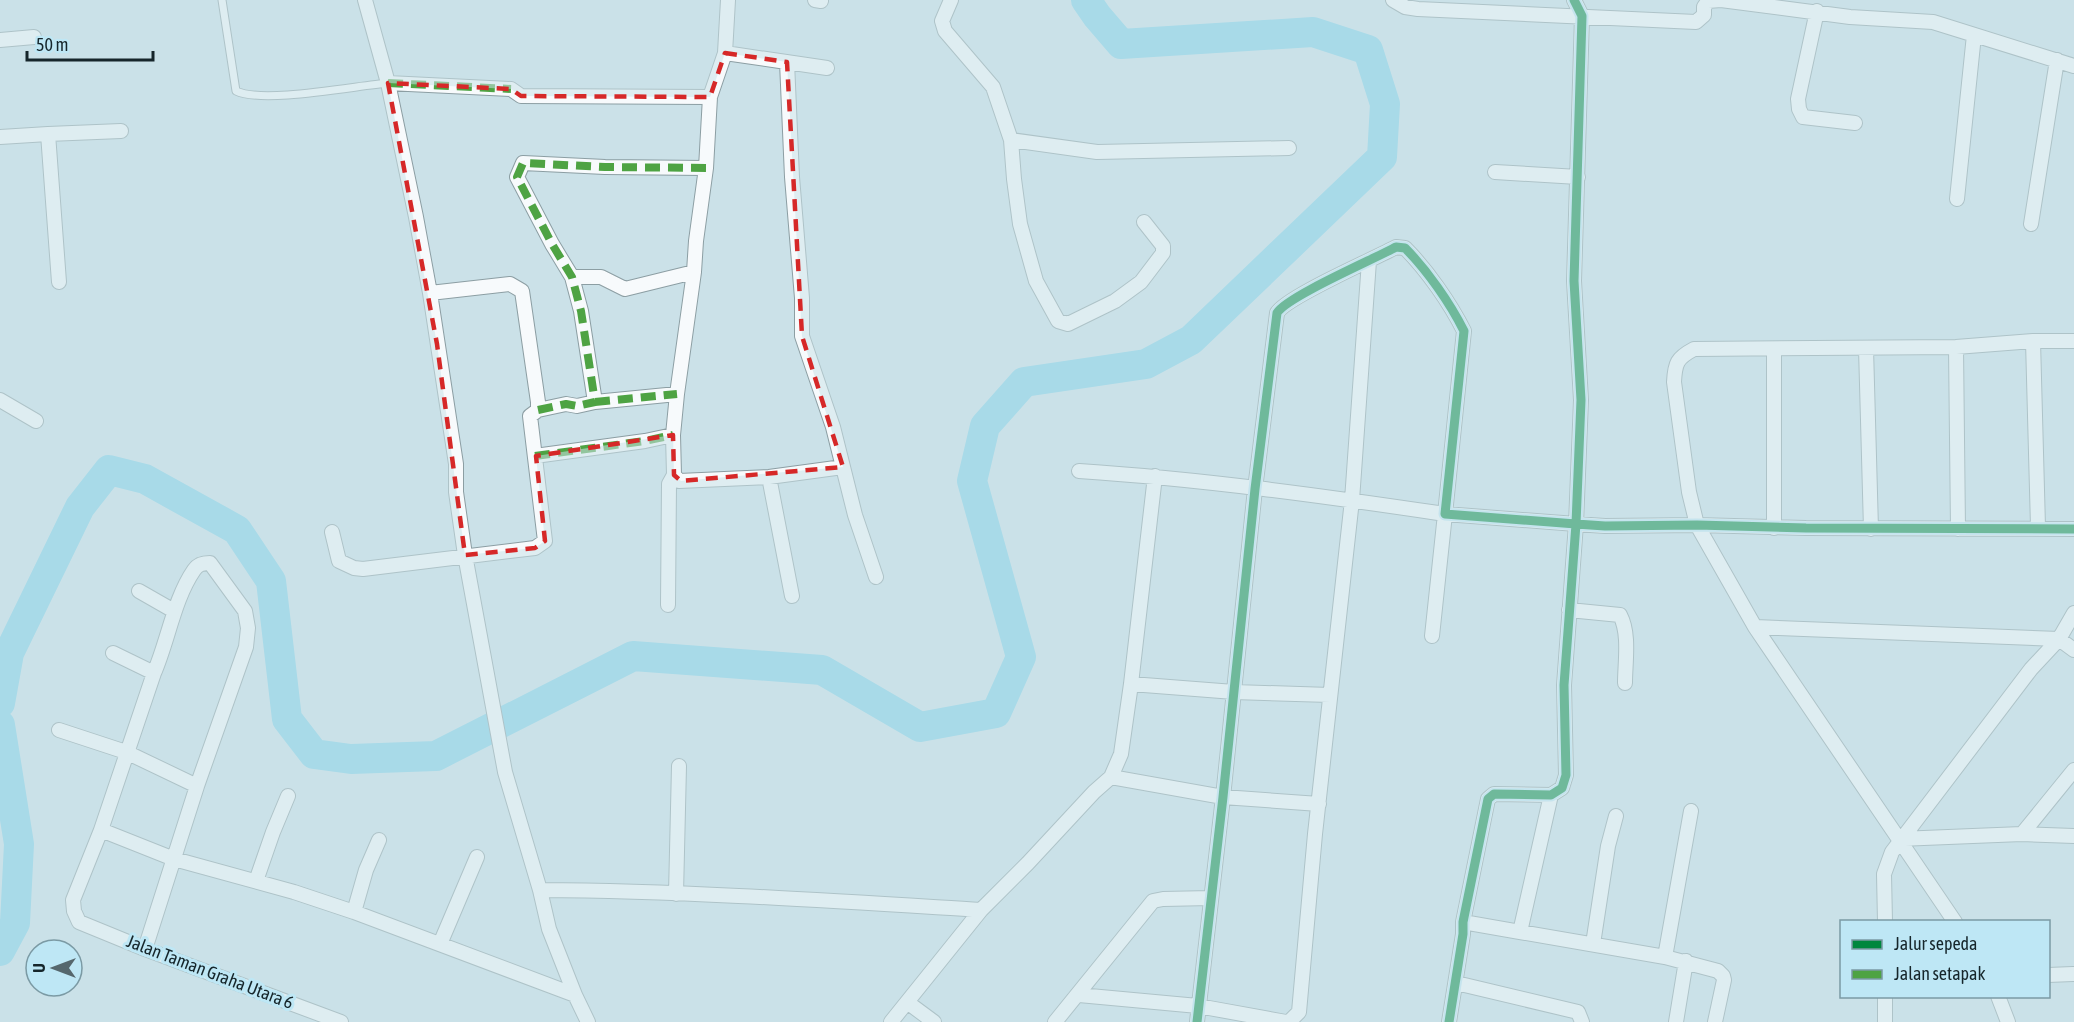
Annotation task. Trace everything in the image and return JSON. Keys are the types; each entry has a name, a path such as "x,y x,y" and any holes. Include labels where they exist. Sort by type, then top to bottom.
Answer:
{"street":[{"path":"365,0 388,83 430,293 456,464 456,492 465,555 505,772 540,890 549,929 588,1022"},
{"path":"668,605 669,484 674,475 673,435 677,394 706,168 710,97 725,53 728,0"},
{"path":"951,0 942,21 945,31 993,87 1011,140 1020,224 1036,281 1058,321 1068,324 1114,301 1141,282 1163,253 1163,246 1144,222"},
{"path":"1393,0 1405,7 1418,9 1696,22 1704,15 1704,7 1708,1 1776,3 1850,17 1933,22 2074,66"},
{"path":"1449,1022 1463,934 1462,922 1488,799 1494,794 1551,795 1562,788 1566,775 1564,685 1576,524 1581,400 1574,281 1582,16 1574,0"},
{"path":"1817,11 1798,99 1799,109 1803,117 1856,123"},
{"path":"1957,200 1974,35"},
{"path":"0,40 34,37"},
{"path":"725,53 827,68"},
{"path":"2031,224 2058,60"},
{"path":"787,63 792,177 802,298 802,336 833,427 855,515 876,577"},
{"path":"388,83 511,89 521,96 710,97"},
{"path":"0,137 121,130"},
{"path":"48,134 59,282"},
{"path":"1011,140 1097,152 1288,148"},
{"path":"595,402 581,311 572,277 517,177 523,163 706,168"},
{"path":"1495,172 1578,177"},
{"path":"1197,1022 1255,489 1277,313 1281,307 1312,289 1396,247 1405,248 1415,258 1464,331 1432,636"},
{"path":"1079,995 1198,1006 1287,1022 1299,1012 1330,695 1352,500 1369,261"},
{"path":"572,277 601,277 625,289 694,273"},
{"path":"430,293 510,284 522,291 538,410"},
{"path":"1954,920 1755,627 1697,525 1689,492 1674,382 1675,369 1680,356 1694,349 1956,347 2033,340 2074,341"},
{"path":"2033,340 2038,527"},
{"path":"1956,347 1958,529"},
{"path":"1866,348 1871,529"},
{"path":"1774,349 1774,528"},
{"path":"332,532 339,561 354,568 535,548 545,541 530,416 538,410 567,404 577,406 595,402 677,394"},
{"path":"0,400 36,421"},
{"path":"535,456 673,435"},
{"path":"674,475 681,481 769,477 843,467"},
{"path":"1079,471 1155,476 1445,514 1605,526 2074,529"},
{"path":"891,1022 981,910 1111,777 1121,754 1155,476"},
{"path":"769,477 792,596"},
{"path":"145,948 174,859 197,786 246,647 248,628 245,611 210,563 202,563 194,568 174,611 164,648 126,752 114,797 101,830 174,859 256,881 354,912 575,995"},
{"path":"139,591 174,611"},
{"path":"1569,610 1620,615 1623,621 1626,648 1625,683"},
{"path":"1885,920 1884,874 1899,839 1918,819 2031,669 2059,639 2074,613"},
{"path":"1755,627 2059,639 2074,650"},
{"path":"113,653 154,673"},
{"path":"1131,684 1234,692 1330,695"},
{"path":"60,730 126,752 197,786"},
{"path":"676,894 679,766"},
{"path":"2022,834 2074,770"},
{"path":"1111,777 1223,797 1319,804"},
{"path":"1520,932 1551,795"},
{"path":"256,881 288,796"},
{"path":"1665,957 1691,811"},
{"path":"1593,944 1608,846 1616,816"},
{"name":"Jalan Taman Graha Utara 6","path":"101,830 73,900 80,922 341,1022"},
{"path":"1899,839 2022,834 2074,836"},
{"path":"354,912 366,870 380,840"},
{"path":"440,944 477,857"},
{"path":"540,890 794,898 981,910"},
{"path":"1055,1022 1153,901 1163,898 1211,898"},
{"path":"1462,922 1686,961 1718,971 1724,980 1715,1022"},
{"path":"1676,1022 1686,961"},
{"path":"2050,975 2073,974"},
{"path":"1456,983 1578,1012 1582,1022"},
{"path":"1885,998 1885,1022"},
{"path":"1999,998 2008,1022"},
{"path":"907,1002 934,1022"}],"lane":[{"path":"222,0 236,91 244,95 287,95 388,83"}],"highlighted area":[{"path":"725,53 787,62 802,336 843,467 681,481 674,475 673,435 536,456 545,541 535,548 465,555 437,344 388,83 511,89 521,96 710,97"}],"waterway":[{"path":"0,703 9,653 80,507 109,470 145,479 237,530 271,581 287,719 314,754 351,759 436,756 633,656 822,670 920,727 996,713 1021,657 972,481 985,426 1024,382 1146,364 1191,340 1382,157 1385,104 1368,50 1313,32 1121,44 1086,0"},
{"path":"0,725 19,844 15,923 0,951"}],"marked path":[{"path":"388,83 511,89"},
{"path":"538,410 566,404 577,406 595,402 581,311 572,277 517,177 523,163 706,168"},
{"path":"595,402 677,394"},
{"path":"535,456 673,435"}],"cycle path":[{"path":"1197,1022 1255,489 1277,313 1296,298 1332,278 1396,247 1405,248 1438,287 1464,331 1445,514 1576,524 1581,400 1574,281 1582,16 1574,0"},
{"path":"1449,1022 1463,922 1488,799 1494,794 1551,795 1562,788 1566,775 1564,685 1576,524 2074,529"}]}
